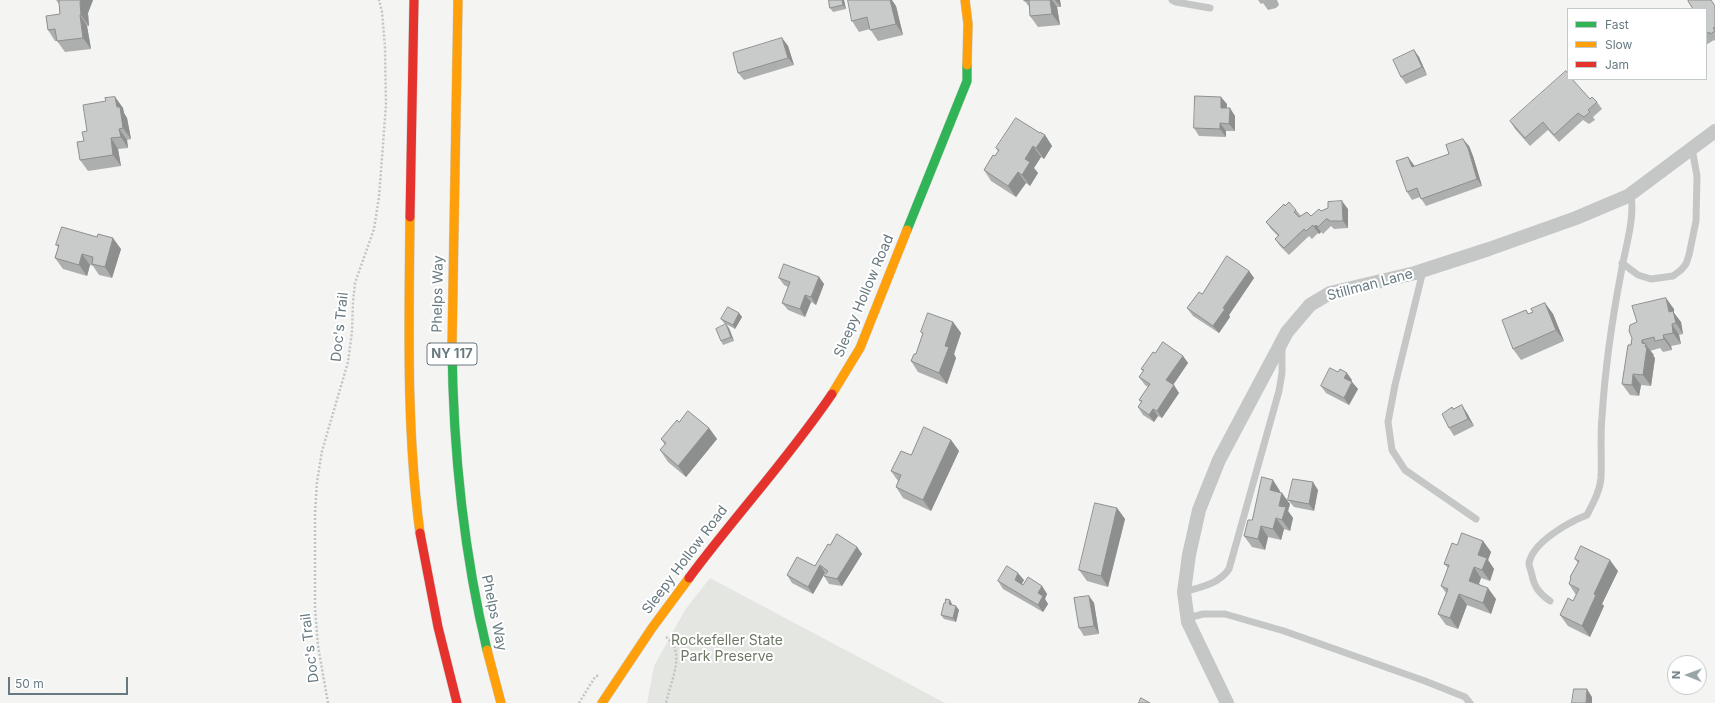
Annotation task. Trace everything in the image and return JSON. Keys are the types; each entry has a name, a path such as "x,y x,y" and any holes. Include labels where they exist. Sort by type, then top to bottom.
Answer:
{"main road":[{"name":"Phelps Way","path":"414,0 408,324 410,411 416,499 423,551 438,631 456,703"},
{"name":"Phelps Way","path":"458,0 452,325 452,382 455,452 472,581 480,622 501,703"},
{"name":"Sleepy Hollow Road","path":"602,703 652,628 707,552 811,424 840,382 860,348 967,81 968,24 965,0"}],"street":[{"name":"Stillman Lane","path":"1227,703 1188,618 1184,592 1189,555 1199,510 1219,460 1282,342 1288,332 1310,305 1330,293 1423,270 1576,218 1630,195 1715,131"}],"lane":[{"path":"1172,0 1210,8"},
{"path":"1622,263 1638,275 1651,279 1673,276 1686,264 1696,221 1697,176 1692,149"},
{"path":"1550,601 1541,595 1533,581 1529,563 1535,550 1549,537 1569,522 1587,515 1598,490 1601,479 1600,447 1605,383 1622,263 1630,227 1632,203 1630,195"},
{"path":"1423,270 1395,385 1388,422 1392,450 1405,470 1476,519"},
{"path":"1184,592 1216,582 1224,576 1229,569 1279,391 1282,373 1282,342"},
{"path":"1188,618 1208,613 1225,614 1284,631 1425,681 1465,697 1470,703"}],"path":[{"name":"Doc's Trail","path":"328,703 318,646 315,608 315,513 317,482 322,451 348,362 352,332 355,283 374,229 379,197 386,104 385,47 382,12 379,0"},
{"path":"662,635 672,642 676,648 677,660 666,703"}],"green space":[{"name":"Rockefeller State Park Preserve","path":"710,578 945,703 647,703 654,666 685,610"}],"building":[{"path":"60,0 81,0 80,15 83,38 57,41 55,29 48,30 46,16 60,14"},
{"path":"829,0 842,0 843,5 830,8"},
{"path":"848,0 890,0 896,24 870,30 867,17 852,21"},
{"path":"1029,0 1050,0 1052,14 1030,16"},
{"path":"1711,0 1715,6 1715,27 1713,28 1715,31 1710,34 1709,32 1707,33 1707,8 1692,8 1688,1"},
{"path":"782,38 788,58 738,73 733,53"},
{"path":"1414,50 1422,67 1401,77 1393,60"},
{"path":"1566,71 1567,80 1573,80 1590,99 1592,97 1597,102 1588,110 1590,112 1584,117 1578,113 1554,135 1543,122 1525,138 1510,121"},
{"path":"1195,96 1221,97 1221,108 1230,108 1229,124 1220,123 1220,129 1194,128"},
{"path":"115,97 117,107 120,107 123,128 119,129 121,137 111,138 113,155 80,160 77,142 84,141 82,132 87,131 83,105 106,101 105,98"},
{"path":"1016,118 1045,135 1036,148 1033,146 1025,159 1030,162 1022,175 1018,172 1008,186 984,170 993,155 995,156 999,150 996,148"},
{"path":"1463,139 1468,148 1477,179 1421,199 1417,188 1407,192 1396,161 1408,157 1412,167 1449,154 1446,145"},
{"path":"1342,201 1343,221 1329,221 1326,219 1318,227 1316,225 1314,227 1313,225 1306,231 1304,229 1284,248 1275,239 1279,235 1266,222 1284,204 1285,206 1289,202 1296,210 1294,212 1299,217 1307,212 1311,216 1319,209 1321,211 1328,208 1328,202"},
{"path":"62,227 97,237 98,234 113,238 105,267 92,264 93,257 82,254 79,265 55,258 59,245 56,245"},
{"path":"1227,256 1249,271 1223,308 1225,309 1213,326 1187,308 1199,292 1202,294"},
{"path":"784,264 819,277 811,297 805,295 800,309 782,303 790,282 779,278"},
{"path":"1666,298 1669,312 1673,311 1676,323 1672,324 1673,333 1663,335 1664,339 1655,341 1654,337 1642,340 1642,343 1646,344 1645,347 1647,347 1643,375 1633,374 1632,385 1622,384 1628,345 1631,345 1632,338 1629,331 1630,325 1637,322 1632,306"},
{"path":"1545,303 1556,330 1513,349 1502,320 1526,310 1528,314 1533,312 1531,309"},
{"path":"728,307 739,313 733,325 721,319"},
{"path":"928,313 953,322 945,346 949,347 939,373 911,361 914,354 916,354 923,333 921,332"},
{"path":"726,324 731,337 721,341 716,329"},
{"path":"1163,342 1183,356 1166,380 1174,385 1157,411 1153,409 1149,415 1138,407 1142,401 1139,400 1150,384 1139,377 1144,370 1141,369 1153,352 1155,353"},
{"path":"1330,368 1338,372 1340,369 1347,373 1344,378 1352,382 1344,398 1321,386"},
{"path":"1462,405 1468,419 1449,428 1442,414 1452,407 1453,409"},
{"path":"688,411 709,428 678,466 660,450 666,443 661,439 677,420 679,422"},
{"path":"924,427 951,440 923,500 896,487 901,475 891,471 901,451 911,455"},
{"path":"1262,477 1273,480 1270,490 1282,493 1279,506 1286,507 1282,520 1276,518 1273,529 1261,526 1258,539 1244,536 1248,520 1252,520"},
{"path":"1293,479 1313,482 1309,504 1288,500"},
{"path":"1095,503 1117,508 1101,576 1079,570"},
{"path":"1462,533 1483,541 1478,555 1487,558 1482,570 1474,567 1469,581 1488,588 1483,603 1459,594 1450,618 1438,614 1448,589 1441,586 1449,565 1444,564 1452,543 1457,545"},
{"path":"837,534 857,547 837,579 824,576 828,571 820,565 808,587 787,575 797,557 815,566 828,544 830,545"},
{"path":"1581,546 1610,560 1594,594 1596,595 1582,626 1560,615 1568,598 1573,601 1579,589 1569,584 1570,577 1579,561 1575,559"},
{"path":"1007,566 1018,573 1015,580 1023,585 1028,577 1042,586 1038,593 1043,596 1038,605 998,581"},
{"path":"1089,596 1094,626 1079,628 1074,598"},
{"path":"946,599 950,600 949,604 956,606 953,618 941,615"},
{"path":"1574,689 1587,689 1586,703 1572,703"},
{"path":"1141,698 1150,703 1139,703"}],"traffic: fast":[{"path":"907,230 967,81 967,65"},
{"path":"452,345 457,460 461,499 472,575 487,650"}],"traffic: slow":[{"path":"452,345 458,0"},
{"path":"965,0 968,24 967,65"},
{"path":"410,217 410,415 412,454 420,533"},
{"path":"832,394 860,348 907,230"},
{"path":"602,703 652,628 689,578"},
{"path":"487,650 501,703"}],"traffic: jam":[{"path":"410,217 414,0"},
{"path":"689,578 798,441 832,394"},
{"path":"420,533 438,627 457,703"}]}
